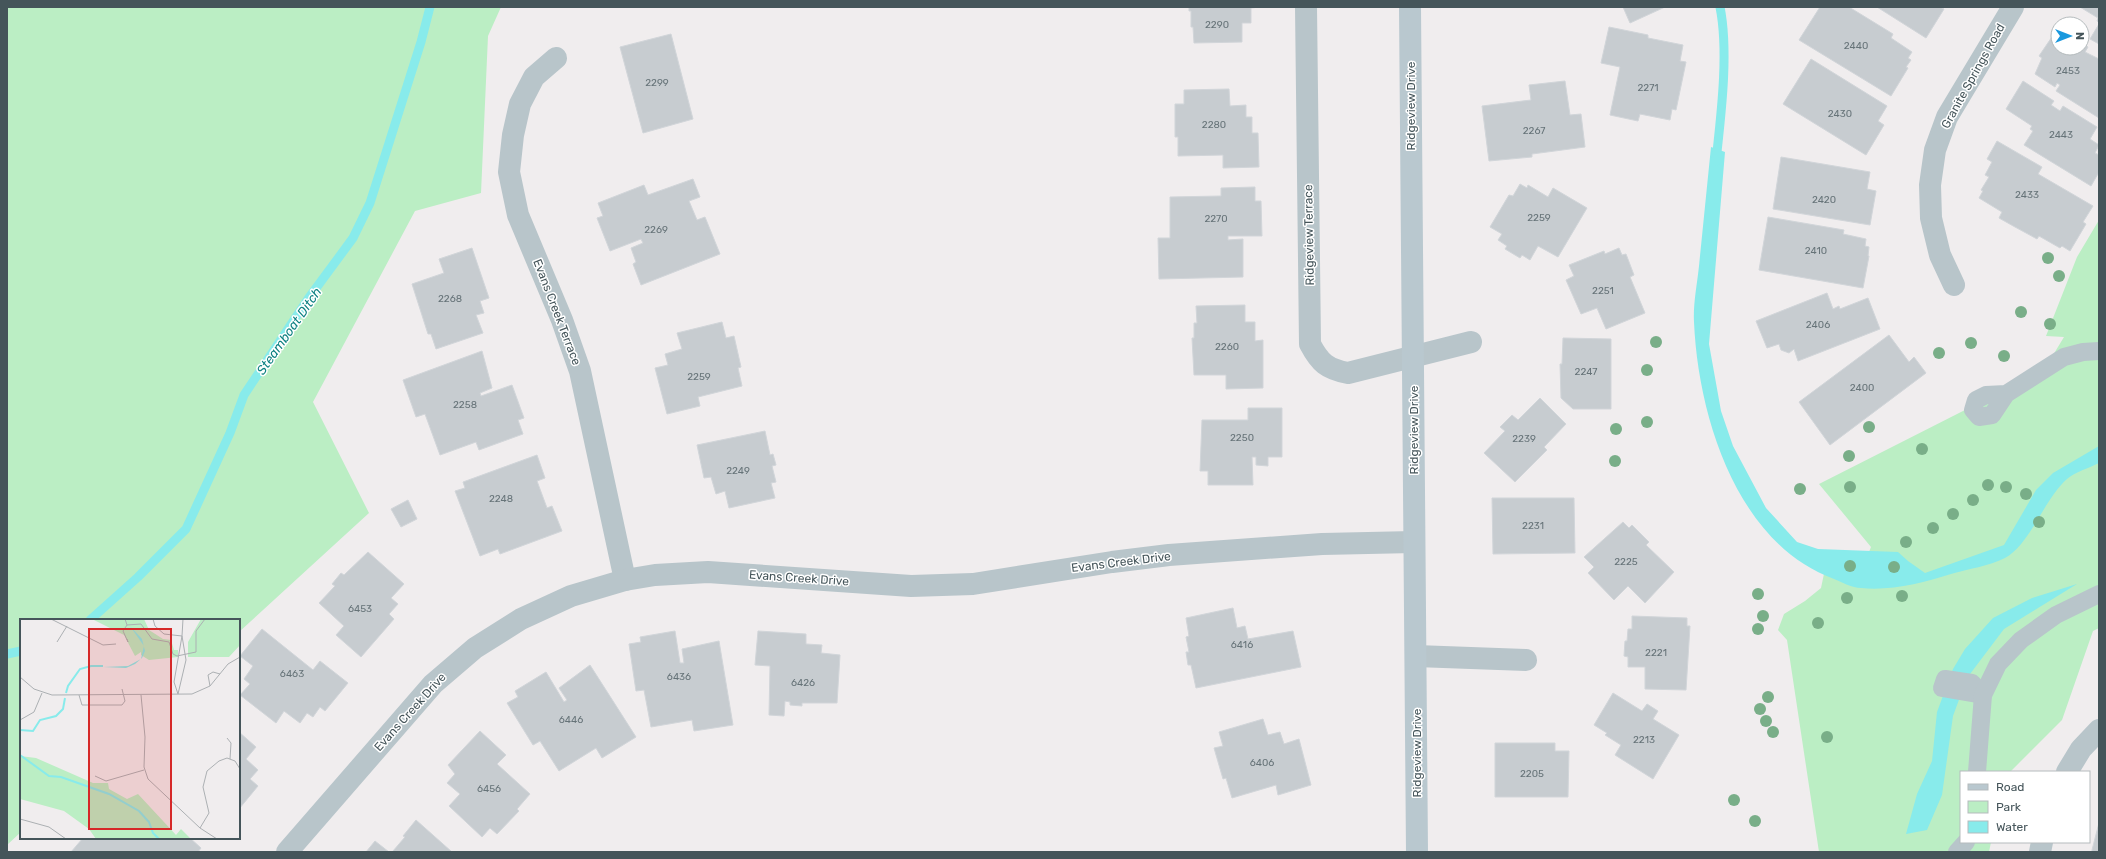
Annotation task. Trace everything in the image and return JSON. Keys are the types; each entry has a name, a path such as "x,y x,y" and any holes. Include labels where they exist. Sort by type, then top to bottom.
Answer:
{"street":[{"name":"Ridgeview Terrace","path":"1306,7 1310,344 1317,358 1332,370 1348,373 1471,342"},
{"name":"Ridgeview Drive","path":"1410,7 1417,852"},
{"name":"Granite Springs Road","path":"1954,285 1940,255 1931,218 1930,185 1935,150 1947,117 2013,7"},
{"name":"Evans Creek Terrace","path":"556,58 534,77 520,104 513,135 509,172 518,215 562,320 580,371 625,580"},
{"name":"Evans Creek Drive","path":"287,852 433,684 475,648 521,619 564,599 625,580 655,575 708,572 911,586 973,584 1112,562 1169,555 1322,544 1414,542"},
{"path":"1416,656 1526,660"},
{"path":"2068,771 2081,749 2099,730"}],"lane":[{"path":"2006,394 2064,357 2083,352 2099,351"},
{"path":"1977,771 1975,691 1998,664 2022,640 2056,615 2099,594"},
{"path":"1957,852 1965,843"}],"green space":[{"path":"7,7 501,7 488,36 481,193 415,211 313,402 369,513 240,631 240,619 20,619 20,833 7,845"},
{"path":"2099,220 2099,628 2093,631 2062,720 2011,771 1960,771 1960,843 1991,843 1989,852 1819,852 1787,640 1778,630 1784,614 1805,601 1821,588 1829,550 1869,552 1871,547 1819,484 2044,370 2064,337 2046,336 2077,257"}],"water":[{"path":"1711,147 1725,152 1709,344 1721,411 1733,446 1766,508 1797,542 1818,549 1898,552 1925,573 2004,545 2036,490 2053,473 2099,446 2099,463 2078,472 2067,479 2051,498 2030,533 2014,552 2005,558 1992,563 1918,583 1872,589 1858,588 1834,579 1800,562 1772,537 1748,507 1729,473 1714,435 1704,397 1697,359 1694,308"},
{"path":"2077,584 2004,629 1967,678 1953,716 1942,795 1927,830 1906,834 1917,794 1932,761 1937,712 1953,669 1965,649 1993,618 2032,598"}],"building":[{"path":"1189,7 1260,7 1251,8 1251,23 1242,23 1242,42 1194,43 1193,27 1191,27 1191,11 1189,11"},
{"path":"1623,7 1665,7 1630,23"},
{"path":"1820,7 1849,7 1893,34 1891,38 1912,52 1908,58 1911,60 1906,67 1908,68 1891,96 1799,40"},
{"path":"1877,7 1940,7 1944,9 1926,38"},
{"path":"2080,7 2099,7 2099,22 2097,21 2098,18"},
{"path":"2099,24 2099,44 2090,39"},
{"path":"1609,27 1648,35 1648,38 1683,45 1680,61 1686,62 1676,110 1672,109 1670,120 1640,114 1638,121 1610,115 1620,67 1601,63"},
{"path":"671,34 693,119 643,133 620,47"},
{"path":"2050,40 2050,56 2090,56 2090,54 2099,59 2099,118 2056,91 2060,85 2057,83 2055,87 2035,74 2042,58 2039,56"},
{"path":"1811,59 1887,106 1878,121 1884,125 1866,155 1783,104"},
{"path":"1565,81 1570,115 1581,114 1585,147 1532,154 1532,157 1489,161 1482,106 1531,100 1529,85"},
{"path":"2023,81 2054,101 2051,105 2060,111 2063,106 2097,127 2090,139 2099,145 2095,153 2099,155 2099,172 2091,186 2024,145 2033,131 2030,129 2032,126 2006,109"},
{"path":"1229,89 1230,106 1246,105 1246,117 1252,117 1252,133 1258,133 1259,167 1223,168 1223,155 1178,156 1178,137 1175,137 1175,104 1184,104 1184,90"},
{"path":"1997,141 2042,167 2038,174 2093,206 2083,222 2086,224 2070,251 2062,246 2060,248 2039,236 2037,239 1999,218 2002,212 1979,198 1983,191 1981,190 1989,177 1985,175 1992,162 1987,159"},
{"path":"1781,157 1870,172 1867,189 1876,191 1870,225 1773,209"},
{"path":"693,179 700,197 689,201 697,220 705,217 720,254 641,285 633,264 636,262 631,248 643,243 641,239 610,251 597,218 603,216 598,203 644,185 648,195"},
{"path":"1520,184 1527,188 1528,185 1548,197 1553,188 1587,208 1558,257 1538,246 1530,260 1522,255 1520,258 1505,249 1507,246 1498,240 1502,234 1490,227 1509,195 1513,196"},
{"path":"1255,187 1255,201 1261,201 1262,236 1228,236 1228,240 1243,239 1243,277 1159,279 1158,238 1170,238 1170,197 1221,196 1221,188"},
{"path":"1768,217 1844,230 1843,234 1866,239 1865,246 1869,247 1869,256 1863,288 1759,270"},
{"path":"472,248 489,298 480,301 484,313 476,315 483,333 436,349 431,334 428,334 412,284 444,273 439,259"},
{"path":"1619,248 1622,255 1626,254 1634,275 1630,277 1645,313 1606,329 1597,308 1581,314 1566,280 1574,276 1569,265 1604,251 1605,254"},
{"path":"1827,293 1833,309 1839,306 1840,309 1868,298 1880,329 1798,361 1794,349 1789,353 1781,350 1779,344 1767,348 1756,321"},
{"path":"1245,305 1245,322 1255,322 1255,341 1263,340 1263,388 1226,389 1226,375 1194,375 1192,338 1194,338 1194,323 1197,323 1196,306"},
{"path":"722,322 726,338 734,336 741,367 738,368 742,386 698,397 700,406 667,414 655,368 668,365 665,354 682,349 677,333"},
{"path":"1889,335 1909,362 1914,357 1926,373 1830,445 1799,402"},
{"path":"1563,338 1611,339 1611,409 1573,409 1561,398 1560,364 1562,364"},
{"path":"482,351 492,388 480,393 481,396 512,385 524,418 518,420 523,434 479,450 476,442 440,455 425,414 416,417 403,380"},
{"path":"1540,398 1566,424 1544,447 1547,450 1515,482 1484,453 1505,431 1500,427 1512,415 1518,420"},
{"path":"1248,408 1282,408 1282,457 1268,457 1268,466 1256,465 1256,457 1252,457 1253,485 1208,485 1208,471 1200,471 1202,420 1248,420"},
{"path":"765,431 770,455 773,454 776,465 772,466 776,482 771,483 775,498 729,508 725,491 716,494 711,477 704,478 697,445"},
{"path":"537,455 545,478 537,481 547,508 552,506 562,531 500,554 498,549 480,556 455,491 465,488 463,482"},
{"path":"1492,498 1574,498 1575,553 1493,554"},
{"path":"408,500 417,519 401,527 391,509"},
{"path":"1623,522 1629,528 1632,525 1649,542 1646,545 1674,572 1645,603 1628,586 1614,600 1588,573 1594,567 1584,557"},
{"path":"368,552 404,584 391,598 398,604 389,614 394,619 361,657 336,635 344,626 319,603 335,586 332,584 341,573 344,575"},
{"path":"1233,608 1237,628 1245,626 1248,639 1293,631 1301,667 1196,688 1191,665 1188,665 1186,652 1189,652 1186,637 1189,636 1186,618"},
{"path":"1632,616 1687,618 1687,626 1690,626 1686,690 1645,689 1645,667 1628,667 1628,657 1624,656 1625,641 1627,641 1628,629 1632,629"},
{"path":"262,629 313,670 320,661 348,683 325,711 320,707 313,717 307,713 300,723 284,711 276,723 240,695 250,684 244,679 253,666 240,656"},
{"path":"675,631 680,663 684,663 682,649 719,641 733,725 694,731 692,720 651,727 644,690 636,691 629,644 641,642 640,637"},
{"path":"758,631 806,634 806,644 822,645 821,653 840,655 837,703 802,703 802,706 790,705 790,702 785,701 784,716 769,715 770,666 755,665"},
{"path":"590,665 636,737 602,758 596,748 559,771 540,741 533,745 507,703 518,697 515,691 546,672 564,702 567,700 559,688"},
{"path":"1613,693 1642,711 1647,704 1658,711 1653,719 1679,735 1653,779 1615,755 1621,745 1605,735 1607,733 1594,725"},
{"path":"1263,719 1268,735 1280,732 1284,744 1299,739 1311,785 1278,795 1276,785 1232,798 1226,778 1223,779 1214,748 1223,746 1219,732"},
{"path":"480,731 506,755 497,764 530,794 517,809 519,811 497,834 490,828 482,837 449,806 460,794 447,783 455,774 448,765"},
{"path":"240,733 256,747 246,759 258,770 250,779 258,786 240,808"},
{"path":"1495,743 1555,743 1555,751 1569,751 1568,797 1495,797"},
{"path":"416,820 452,852 394,852 393,851 405,837 403,836"},
{"path":"2099,823 2099,852 2092,852 2092,850"},
{"path":"82,839 191,839 201,848 198,852 71,852"},
{"path":"375,841 389,852 366,852"}],"waterway":[{"name":"Steamboat Ditch","path":"91,619 138,577 186,529 230,433 244,395 308,299 353,238 370,203 421,42 430,7"},
{"path":"1716,161 1722,104 1724,63 1723,25 1720,7"},
{"name":"Steamboat Ditch","path":"7,654 20,651"}]}
